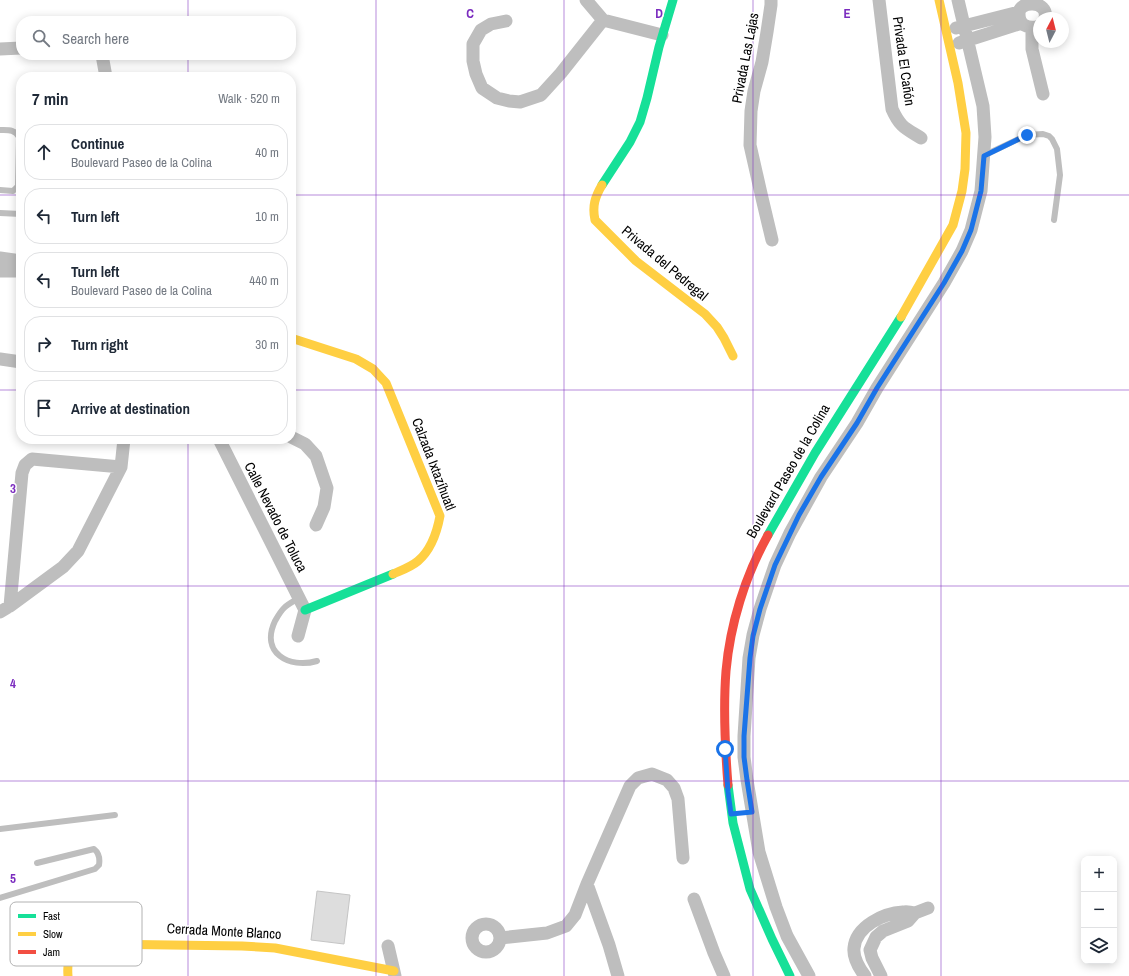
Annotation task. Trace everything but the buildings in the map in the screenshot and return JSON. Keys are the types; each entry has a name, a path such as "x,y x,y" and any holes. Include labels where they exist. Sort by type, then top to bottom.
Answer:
{"street":[{"path":"586,0 603,20 662,35"},
{"name":"Privada del Pedregal","path":"673,0 662,35 644,109 635,134 601,186 595,200 593,211 595,220 636,261 705,314 718,327 733,356"},
{"name":"Privada Las Lajas","path":"771,0 762,62 754,91 751,111 750,145 772,240"},
{"name":"Privada El Cañón","path":"879,0 892,109 902,127 921,138"},
{"name":"Boulevard Paseo de la Colina","path":"790,976 750,889 731,814 724,729 726,671 731,638 748,578 762,545 815,453 906,309 953,225 962,190 966,133 958,83 939,0"},
{"path":"809,976 786,936 759,852 752,812 744,757 744,736 753,636 760,609 775,565 796,521 821,477 857,423 877,388 944,283 962,251 971,230 979,198 985,137 983,106 958,0"},
{"path":"1043,94 1032,49 1027,15 1034,0 1043,3 1046,12"},
{"path":"946,30 1027,15"},
{"path":"949,45 968,40 1027,15"},
{"path":"506,21 490,24 481,30 473,44 472,61 482,88 497,98 520,102 541,95 561,73 603,20"},
{"path":"0,49 16,48"},
{"path":"103,60 105,72"},
{"path":"0,258 16,260"},
{"path":"0,271 16,271"},
{"name":"Calzada Ixtazíhuatl","path":"296,340 356,359 373,369 386,383 440,516 439,527 434,538 419,559 407,568 305,610"},
{"path":"0,359 16,361"},
{"path":"296,440 305,444 316,456 327,488 324,507 316,525"},
{"path":"5,609 63,567 78,551 120,467 123,444"},
{"name":"Calle Nevado de Toluca","path":"222,444 305,610"},
{"path":"5,609 22,474 25,465 32,459 120,467"},
{"path":"298,636 305,610"},
{"path":"500,938 546,933 566,926 575,915 630,786 638,778 652,774 667,780 674,788 678,799 683,858"},
{"path":"731,814 752,812"},
{"path":"587,884 609,945 618,976"},
{"path":"694,899 724,976"},
{"path":"881,976 872,958 870,950 876,937 884,931 908,922 915,913 928,908"},
{"path":"865,976 860,970 854,956 855,942 861,931 872,922 885,916 904,911 915,913"},
{"name":"Cerrada Monte Blanco","path":"142,945 275,948 394,973"},
{"path":"388,946 394,973"},
{"name":"Cerrada Monte Blanco","path":"66,966 68,976"}],"lane":[{"path":"0,130 16,132"},
{"path":"984,156 1027,135 1043,134 1049,136 1057,149 1060,175 1054,220"},
{"path":"0,190 13,191 16,188"},
{"path":"0,214 16,214"},
{"path":"299,598 284,607 279,614 273,626 271,643 278,655 285,660 300,664 317,661"},
{"path":"0,829 115,815"},
{"path":"0,898 95,869 99,865 100,861 97,852 91,850 37,863"}],"traffic: fast":[{"path":"602,185 630,142 640,122 659,47 673,0"},
{"path":"768,535 815,453 901,317"},
{"path":"305,610 393,574"},
{"path":"728,785 733,823 750,889 790,976"}],"traffic: slow":[{"path":"901,317 953,225 962,191 965,169 966,133 958,83 939,0"},
{"path":"602,185 595,202 595,220 636,261 705,314 717,327 733,356"},
{"path":"296,340 356,359 373,369 386,383 440,516 433,540 423,557 412,565 393,574"},
{"path":"142,945 275,948 394,971"},
{"path":"68,966 68,976"}],"traffic: jam":[{"path":"728,785 725,742 725,685 728,654 740,601 752,567 768,535"}],"route":[{"path":"725,749 731,814 752,812 744,757 747,683 753,636 760,609 775,565 799,515 821,477 911,337 962,251 971,230 981,191 984,156 1027,135"}]}
